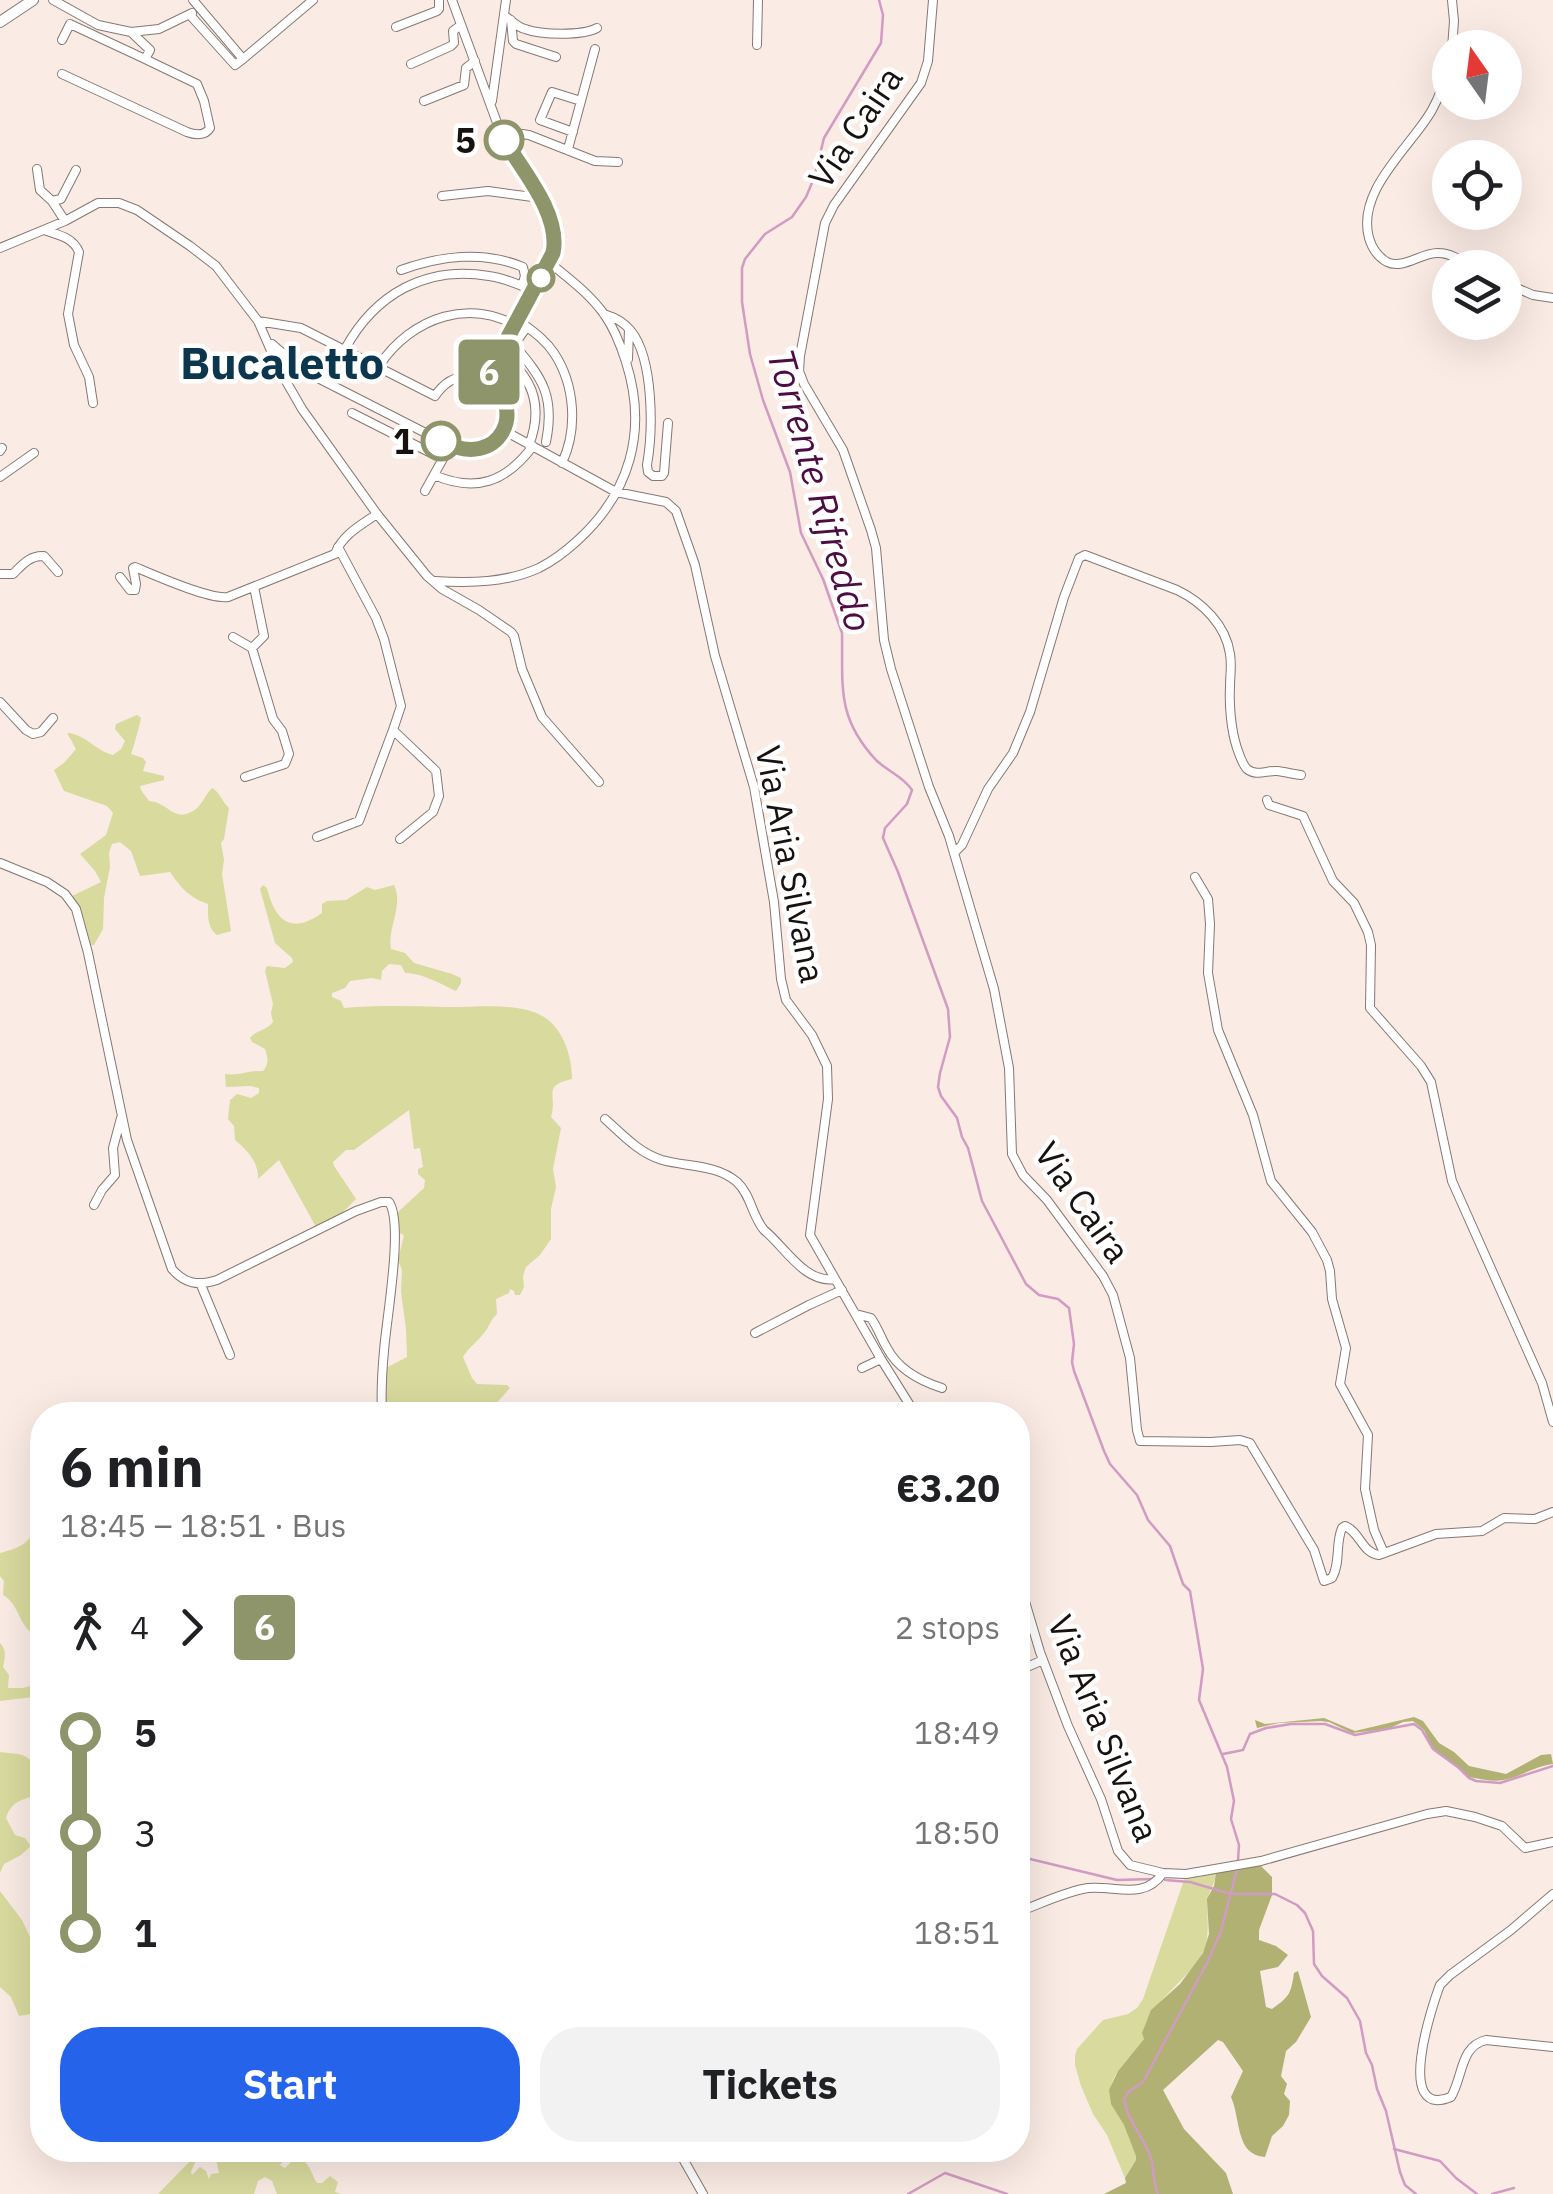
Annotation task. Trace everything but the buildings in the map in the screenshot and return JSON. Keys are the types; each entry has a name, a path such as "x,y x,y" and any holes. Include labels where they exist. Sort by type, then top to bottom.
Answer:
{"street":[{"path":"0,22 32,0"},
{"path":"54,0 98,25 131,32 158,29 190,15 196,4 243,59"},
{"path":"190,15 235,65 312,0"},
{"path":"396,27 437,12 439,0"},
{"path":"452,0 506,144 552,220 555,244 485,380"},
{"path":"506,0 513,41 556,57"},
{"path":"757,45 758,0"},
{"name":"Via Caira","path":"933,0 930,48 921,83 825,223 799,365 804,384 843,450 876,548 890,669 954,853 999,1008 1011,1095 1012,1154 1113,1295 1130,1358 1140,1441 1244,1440 1250,1444 1314,1550 1324,1580 1332,1578 1336,1570 1339,1534 1345,1526 1370,1553 1384,1553"},
{"path":"1452,0 1453,30"},
{"path":"508,18 534,31 581,34 597,28"},
{"path":"492,106 508,18"},
{"path":"62,40 70,24 196,84 210,128 207,132 186,132 62,74"},
{"path":"411,64 451,46 453,31 461,25"},
{"path":"131,32 150,50 145,60"},
{"path":"568,149 595,49"},
{"path":"424,101 464,85 466,68 475,61"},
{"path":"572,132 540,120 552,92 581,101"},
{"path":"1432,110 1388,169 1366,222 1376,253 1392,264 1432,255"},
{"path":"506,144 522,134 595,161 618,162"},
{"path":"37,169 40,190 65,221"},
{"path":"52,201 61,200 76,170"},
{"path":"442,196 488,191 540,198"},
{"path":"0,248 98,204 119,203 137,210 216,266 258,321 302,409 376,514 432,581 514,636 522,670 542,717 599,782"},
{"path":"44,230 71,239 79,252 68,314 93,403"},
{"path":"401,270 443,257 480,256 523,267 522,286"},
{"path":"432,581 508,578 542,566 592,527 628,470 634,448 636,402 626,362 604,314 549,262"},
{"path":"344,348 384,300 417,282 447,274 471,274 492,276 534,290"},
{"path":"1522,290 1553,298"},
{"path":"379,366 403,337 433,320 459,314 498,318 538,334 554,352 572,405 570,438 560,461"},
{"path":"604,314 630,329 638,343 649,389 647,466 653,476 664,473 668,423"},
{"path":"258,321 302,328 435,396 460,377 485,380 495,386 504,402 506,420 493,443 476,451 464,451 302,370 286,366 279,369"},
{"path":"517,323 550,355 565,387 569,425 560,461"},
{"path":"626,362 630,329"},
{"path":"524,331 514,345 544,385 550,422 546,442"},
{"path":"269,342 302,370"},
{"path":"434,475 462,484 486,482 518,464 531,446 536,421 531,388 517,366 500,353"},
{"path":"352,413 433,454 447,444"},
{"path":"503,430 616,492"},
{"path":"426,491 447,444"},
{"path":"0,477 34,453"},
{"name":"Via Aria Silvana","path":"616,492 666,502 676,512 695,565 715,656 754,787 786,1000 812,1035 827,1066 828,1100 810,1235 907,1402"},
{"path":"120,577 130,590 135,590 135,566 218,599 336,554 352,530 376,514"},
{"path":"317,837 359,821 400,706 376,618 338,547"},
{"path":"954,853 962,845 988,789 1013,753 1030,712 1064,597 1079,558 1085,555 1191,597 1210,614 1230,653 1229,695 1236,744 1243,762 1247,769 1257,773 1301,775"},
{"path":"0,574 13,574 37,556 44,556 58,572"},
{"path":"252,648 264,636 254,586"},
{"path":"233,637 252,648 272,718 282,731 289,754 285,764 246,777"},
{"path":"0,702 34,734 53,718"},
{"path":"393,730 436,771 439,796 434,812 400,839"},
{"path":"1267,800 1269,805 1304,816 1333,881 1354,903 1364,922 1371,945 1370,1008 1431,1082 1452,1181 1542,1383 1553,1422"},
{"path":"0,863 47,882 76,909 127,1140 172,1269 180,1278 201,1285 217,1280 356,1212 381,1202 389,1202 394,1209 382,1402"},
{"path":"1196,878 1208,899 1208,973 1218,1030 1252,1115 1266,1172 1312,1232 1330,1271 1332,1299 1346,1348 1340,1384 1368,1435 1365,1489 1374,1530 1384,1553 1436,1534 1482,1531 1504,1518 1536,1519 1553,1512"},
{"path":"94,1205 115,1175 113,1148 122,1114"},
{"name":"Via Aria Silvana","path":"605,1119 660,1159 700,1165 738,1183 764,1230 806,1271 819,1280 835,1280"},
{"path":"201,1285 230,1355"},
{"path":"755,1333 842,1290"},
{"name":"Via Aria Silvana","path":"856,1314 871,1318 904,1369 942,1388"},
{"path":"862,1368 881,1359"},
{"name":"Via Aria Silvana","path":"1030,1616 1118,1852 1130,1865 1163,1874 1186,1874 1261,1861 1446,1811 1502,1826 1525,1848 1553,1842"},
{"path":"1030,1666 1044,1660"},
{"name":"Via Aria Silvana","path":"1030,1908 1086,1888 1126,1892 1147,1887 1158,1882 1163,1874"},
{"path":"1553,1894 1440,1985 1420,2067 1421,2088 1436,2100 1451,2097 1467,2052 1478,2041 1553,2047"},
{"path":"685,2162 703,2194"}],"green space":[{"path":"137,715 141,718 131,754 146,762 143,771 164,776 164,780 140,786 149,801 182,815 196,809 212,788 229,808 221,843 231,931 217,935 209,921 208,904 187,893 170,872 140,876 131,851 120,842 112,844 109,853 103,929 94,945 90,945 72,896 101,882 80,854 106,835 113,813 107,806 64,791 54,770 76,749 67,733 113,755 125,741 115,729 116,724"},
{"path":"263,885 267,888 275,909 286,921 301,923 322,913 322,904 327,901 346,900 367,887 375,890 394,885 397,900 391,949 405,953 414,963 461,978 456,991 405,973 401,965 389,964 382,971 381,980 350,981 345,988 332,993 344,1008 522,1009 551,1022 566,1045 572,1079 557,1085 552,1092 551,1117 561,1128 553,1169 556,1187 551,1239 526,1267 520,1295 510,1289 496,1299 497,1314 463,1357 477,1384 510,1388 498,1402 384,1402 384,1369 407,1357 402,1270 398,1260 404,1235 397,1232 398,1212 424,1188 425,1180 418,1174 423,1167 420,1148 414,1149 409,1110 333,1162 356,1199 341,1214 316,1227 279,1160 258,1179 254,1162 235,1140 234,1126 228,1119 230,1100 237,1094 251,1098 259,1093 259,1088 226,1087 225,1074 265,1069 265,1049 250,1038 273,1022 265,971 267,966 285,968 293,962 275,943 260,889"},
{"path":"30,1537 30,1631 3,1595 4,1581 0,1576 0,1553"},
{"path":"0,1643 5,1651 3,1667 9,1675 8,1688 30,1686 30,1697 0,1701"},
{"path":"1414,1717 1423,1721 1439,1743 1469,1766 1506,1774 1541,1755 1551,1754 1553,1764 1495,1781 1469,1777 1432,1747 1424,1730 1413,1721 1388,1729 1352,1733 1329,1722 1279,1723 1257,1728 1255,1720 1265,1724 1324,1718 1355,1731"},
{"path":"0,1752 19,1754 30,1761 30,1797 15,1804 6,1818 15,1835 25,1838 30,1847 4,1864 0,1873"},
{"path":"1260,1865 1272,1877 1272,1895 1259,1940 1288,1955 1278,1967 1260,1971 1266,2007 1272,2009 1286,1998 1298,1971 1311,2017 1286,2051 1281,2076 1287,2084 1284,2094 1290,2101 1289,2115 1272,2136 1265,2157 1248,2150 1231,2097 1243,2071 1218,2040 1163,2090 1184,2129 1226,2173 1233,2194 1104,2194 1126,2183 1136,2160 1124,2125 1111,2104 1109,2090 1118,2071 1144,2039 1142,2033 1151,2010 1180,1984 1203,1953 1209,1934 1207,1899 1216,1873"},
{"path":"1216,1873 1209,1895 1204,1950 1149,2017 1144,2039 1111,2085 1114,2105 1136,2155 1125,2178 1081,2086 1075,2065 1077,2049 1103,2020 1128,2014 1143,1999 1185,1877"},
{"path":"0,1891 30,1937 30,2014 19,2016 11,1997 0,1987"},
{"path":"189,2162 195,2162 192,2175 200,2167 209,2179 211,2174 219,2173 217,2162 282,2162 280,2165 285,2168 291,2162 304,2162 317,2183 330,2176 338,2182 335,2192 341,2194 277,2194 272,2181 265,2177 258,2181 254,2194 158,2194"}],"waterway":[{"name":"Torrente Rifreddo","path":"879,0 883,15 881,43 824,138 806,197 792,217 765,234 745,259 742,302 750,354 790,472 801,533 842,633 848,715 876,760 912,790 907,804 885,828 883,838 948,1009 950,1037 938,1087 957,1118 982,1201 1026,1284 1039,1295 1058,1299 1069,1308 1074,1371 1104,1451 1137,1495 1148,1520 1170,1546 1183,1584 1190,1591 1203,1669 1199,1700 1227,1767 1234,1801 1231,1819 1239,1845 1238,1861"},
{"path":"1223,1754 1243,1750 1250,1734 1291,1724 1325,1724 1355,1735 1414,1724 1433,1749 1476,1781 1500,1783 1553,1766"},
{"path":"1030,1859 1117,1880 1153,1879"},
{"name":"Torrente Rifreddo","path":"1158,2194 1152,2161 1124,2100 1128,2092 1143,2082 1208,1961 1221,1931 1237,1869"},
{"path":"1165,1880 1190,1882 1231,1894 1275,1894 1305,1913 1313,1931 1314,1964 1347,1998 1360,2021 1400,2172 1405,2185 1416,2194"},
{"path":"1394,2149 1440,2161 1477,2194"},
{"path":"908,2194 945,2173 1007,2194"},
{"path":"1492,2194 1514,2188"}],"bus line":[{"name":"6","path":"441,441 456,449 476,451 501,434 506,420 504,402 500,391 485,380 555,244 552,220 504,140"}],"place":[{"name":"5","path":"504,140"},
{"name":"1","path":"441,441"}],"district":[{"name":"Bucaletto","path":"282,362"}]}
